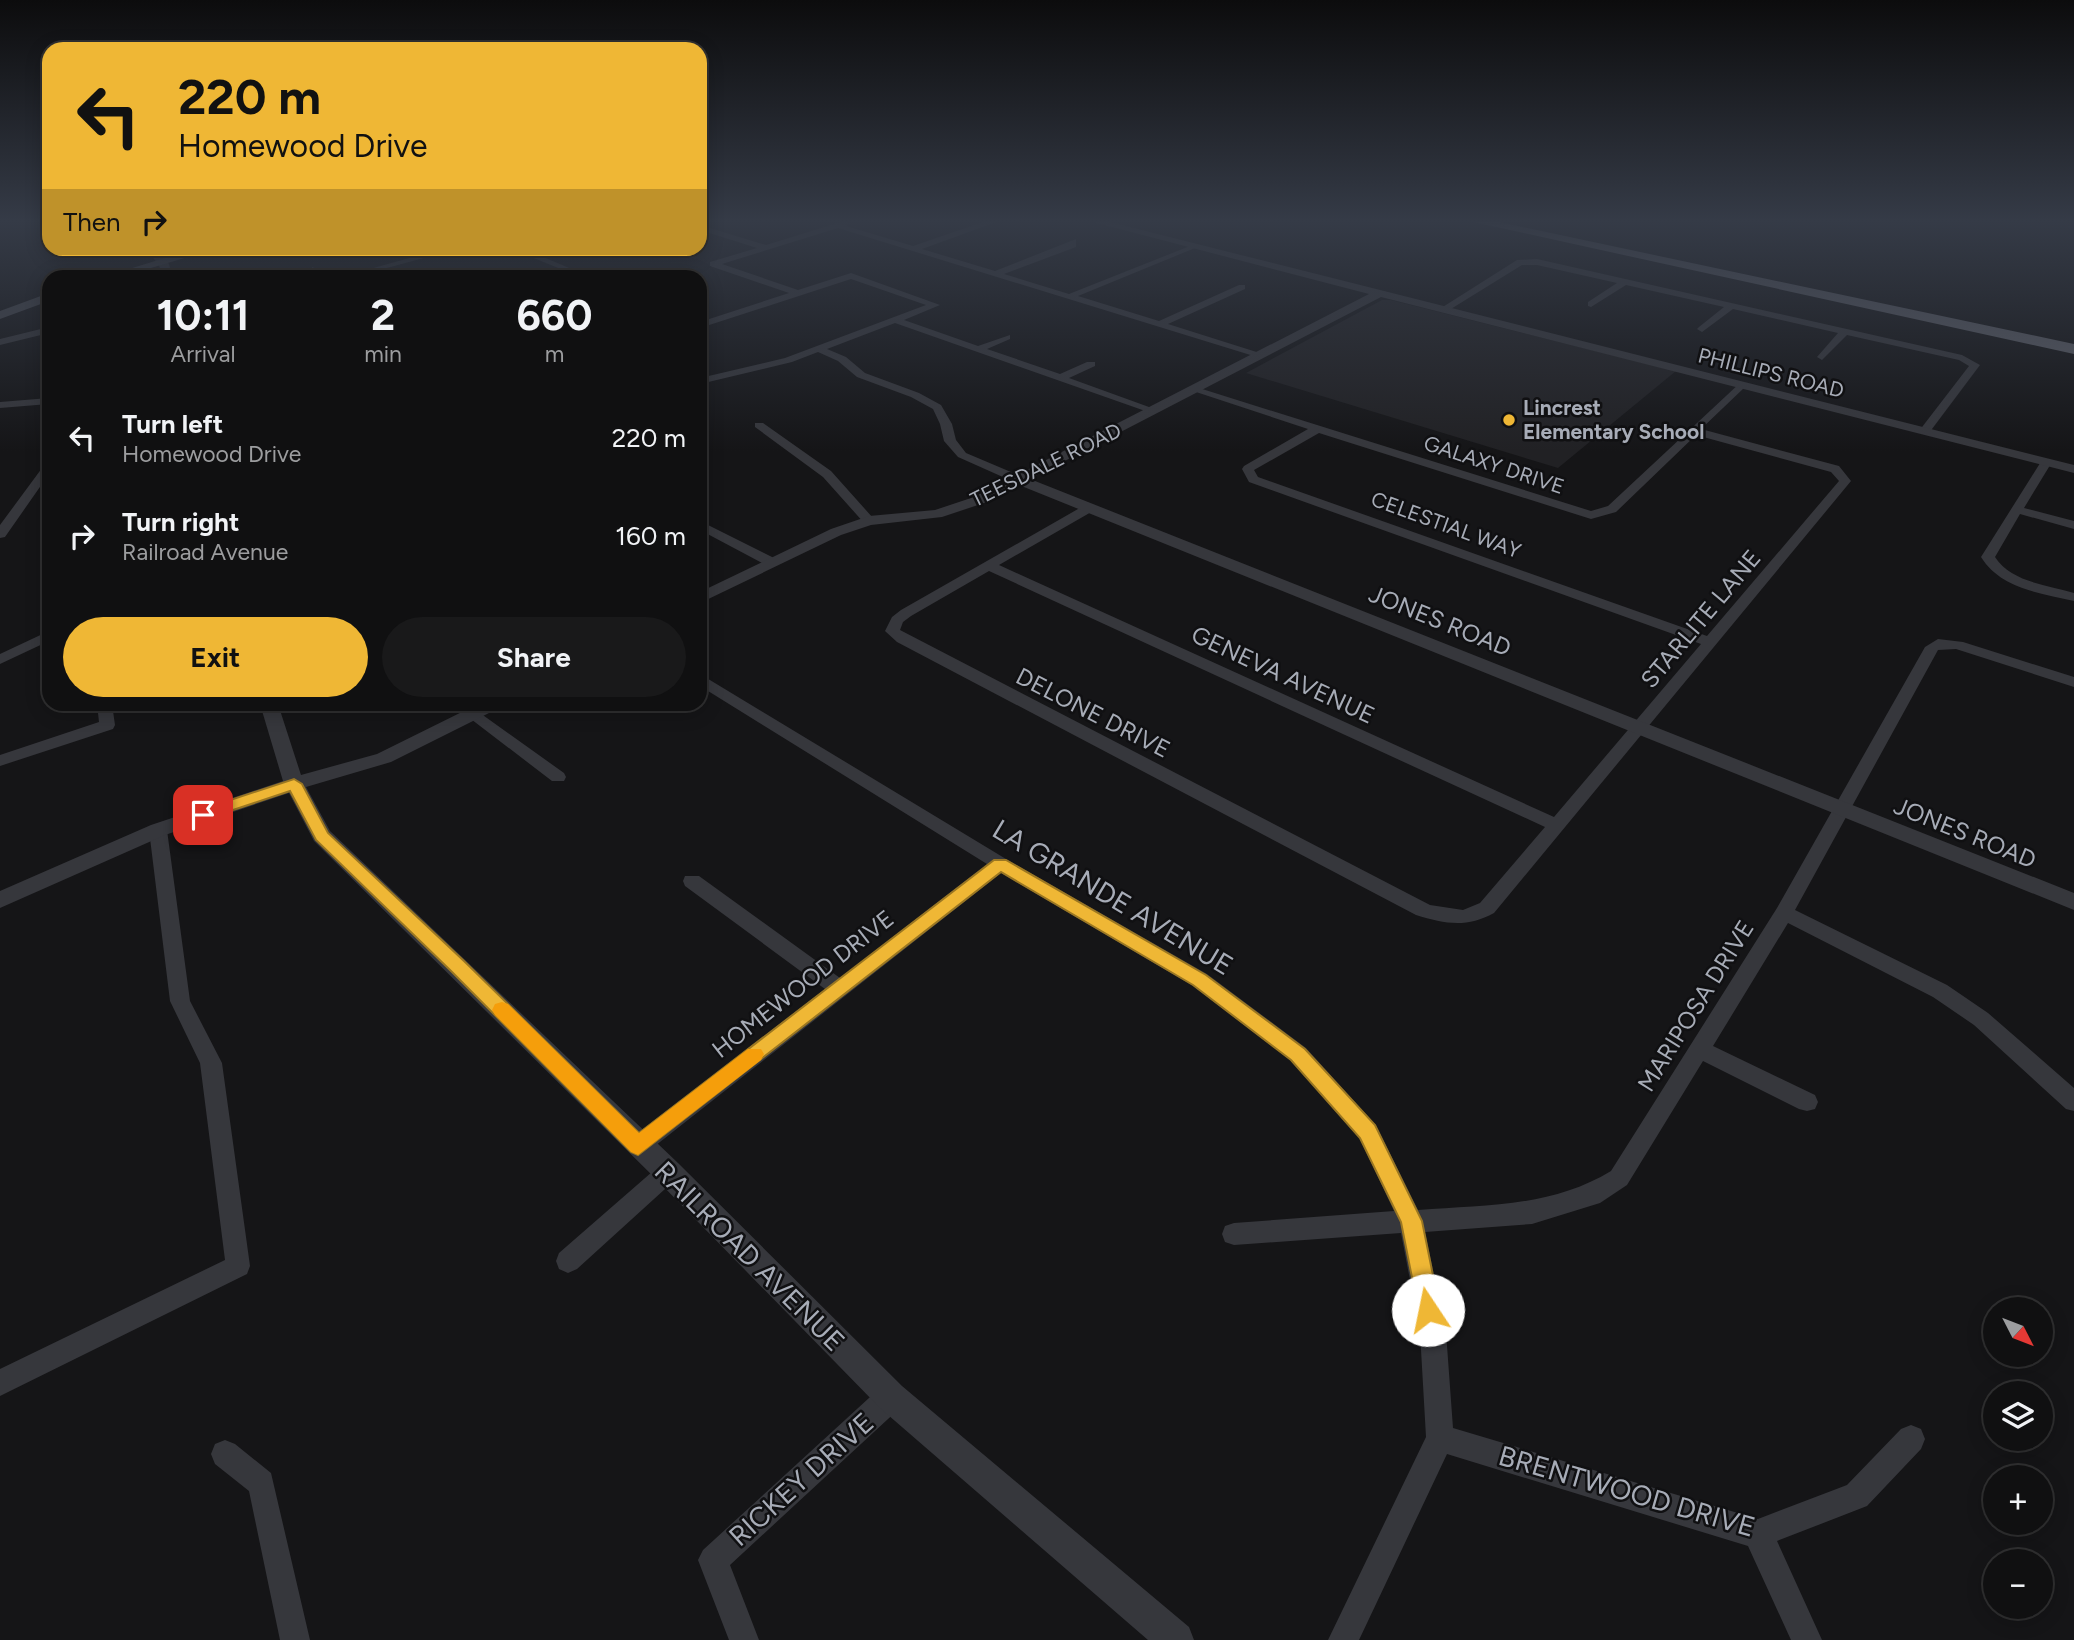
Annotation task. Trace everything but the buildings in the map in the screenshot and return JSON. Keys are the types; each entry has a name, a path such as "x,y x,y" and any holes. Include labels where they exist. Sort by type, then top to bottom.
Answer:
{"highway":[{"path":"1833,298 2074,349"}],"main road":[{"path":"0,314 42,301"}],"street":[{"path":"707,322 784,298"},
{"path":"707,379 789,360 935,305 913,298"},
{"path":"1074,298 1261,355"},
{"path":"1160,324 1219,298"},
{"name":"TEESDALE ROAD","path":"707,594 836,532 869,521 937,514 979,500 1021,481 1371,298"},
{"name":"PHILLIPS ROAD","path":"1392,298 2074,469"},
{"path":"1443,310 1463,298"},
{"path":"1591,304 1601,298"},
{"path":"1695,298 1962,358 1975,365 1924,431"},
{"path":"1702,329 1731,306"},
{"path":"895,320 1155,411"},
{"path":"0,342 42,332"},
{"path":"1822,357 1844,332"},
{"path":"979,349 1007,337"},
{"name":"JONES ROAD","path":"819,349 842,359 861,375 915,395 937,407 950,441 962,455 1021,481 1642,727 1840,810 2074,902"},
{"path":"1060,378 1091,364"},
{"name":"GALAXY DRIVE","path":"1195,390 1591,515 1612,509 1741,385"},
{"path":"0,405 42,402"},
{"path":"759,425 827,474 869,521"},
{"name":"CELESTIAL WAY","path":"1317,429 1248,469 1254,479 1710,642"},
{"name":"STARLITE LANE","path":"1487,908 1642,727 1845,481 1835,469 1694,430"},
{"path":"2046,462 1987,557 1992,568 2012,578 2074,597"},
{"path":"0,534 5,519 42,474"},
{"name":"DELONE DRIVE","path":"1089,508 897,620 892,631 1423,910 1468,919 1487,908"},
{"path":"2018,510 2074,525"},
{"path":"707,529 771,562"},
{"name":"GENEVA AVENUE","path":"990,565 1556,825"},
{"path":"0,660 42,639"},
{"name":"MARIPOSA DRIVE","path":"1234,1234 1532,1213 1592,1195 1619,1178 1784,913 1932,647 1938,643 1958,645 2074,682"},
{"name":"LA GRANDE AVENUE","path":"707,684 1000,864 1200,980 1298,1054 1368,1132 1411,1221 1433,1332 1440,1438 1343,1640"},
{"path":"0,761 107,724 105,711"},
{"name":"RAILROAD AVENUE","path":"271,711 294,784 322,836 458,966 638,1146 668,1172 891,1397 1176,1640"},
{"path":"0,900 158,830 294,784 384,758 476,711"},
{"path":"472,713 558,778"},
{"path":"0,1383 239,1266 211,1063 180,1001 158,830"},
{"name":"HOMEWOOD DRIVE","path":"638,1146 1000,864"},
{"path":"692,881 839,988"},
{"path":"1784,913 1940,991 1981,1019 2074,1102"},
{"path":"1700,1050 1807,1102"},
{"path":"568,1261 668,1172"},
{"name":"RICKEY DRIVE","path":"744,1640 713,1560 891,1397"},
{"name":"BRENTWOOD DRIVE","path":"1440,1438 1758,1534 1857,1496 1910,1439"},
{"path":"225,1454 261,1482 295,1640"},
{"path":"1758,1534 1807,1640"}],"shaded area":[{"name":"Lincrest Elementary School","path":"1382,300 1391,300 1676,371 1558,468 1246,373"}],"slow traffic":[{"path":"502,1010 638,1146 755,1054"}],"place":[{"name":"Lincrest Elementary School","path":"1509,420"}],"route":[{"path":"203,815 294,784 322,836 458,966 638,1146 1000,864 1200,980 1298,1054 1368,1132 1411,1221 1428,1310"}]}
